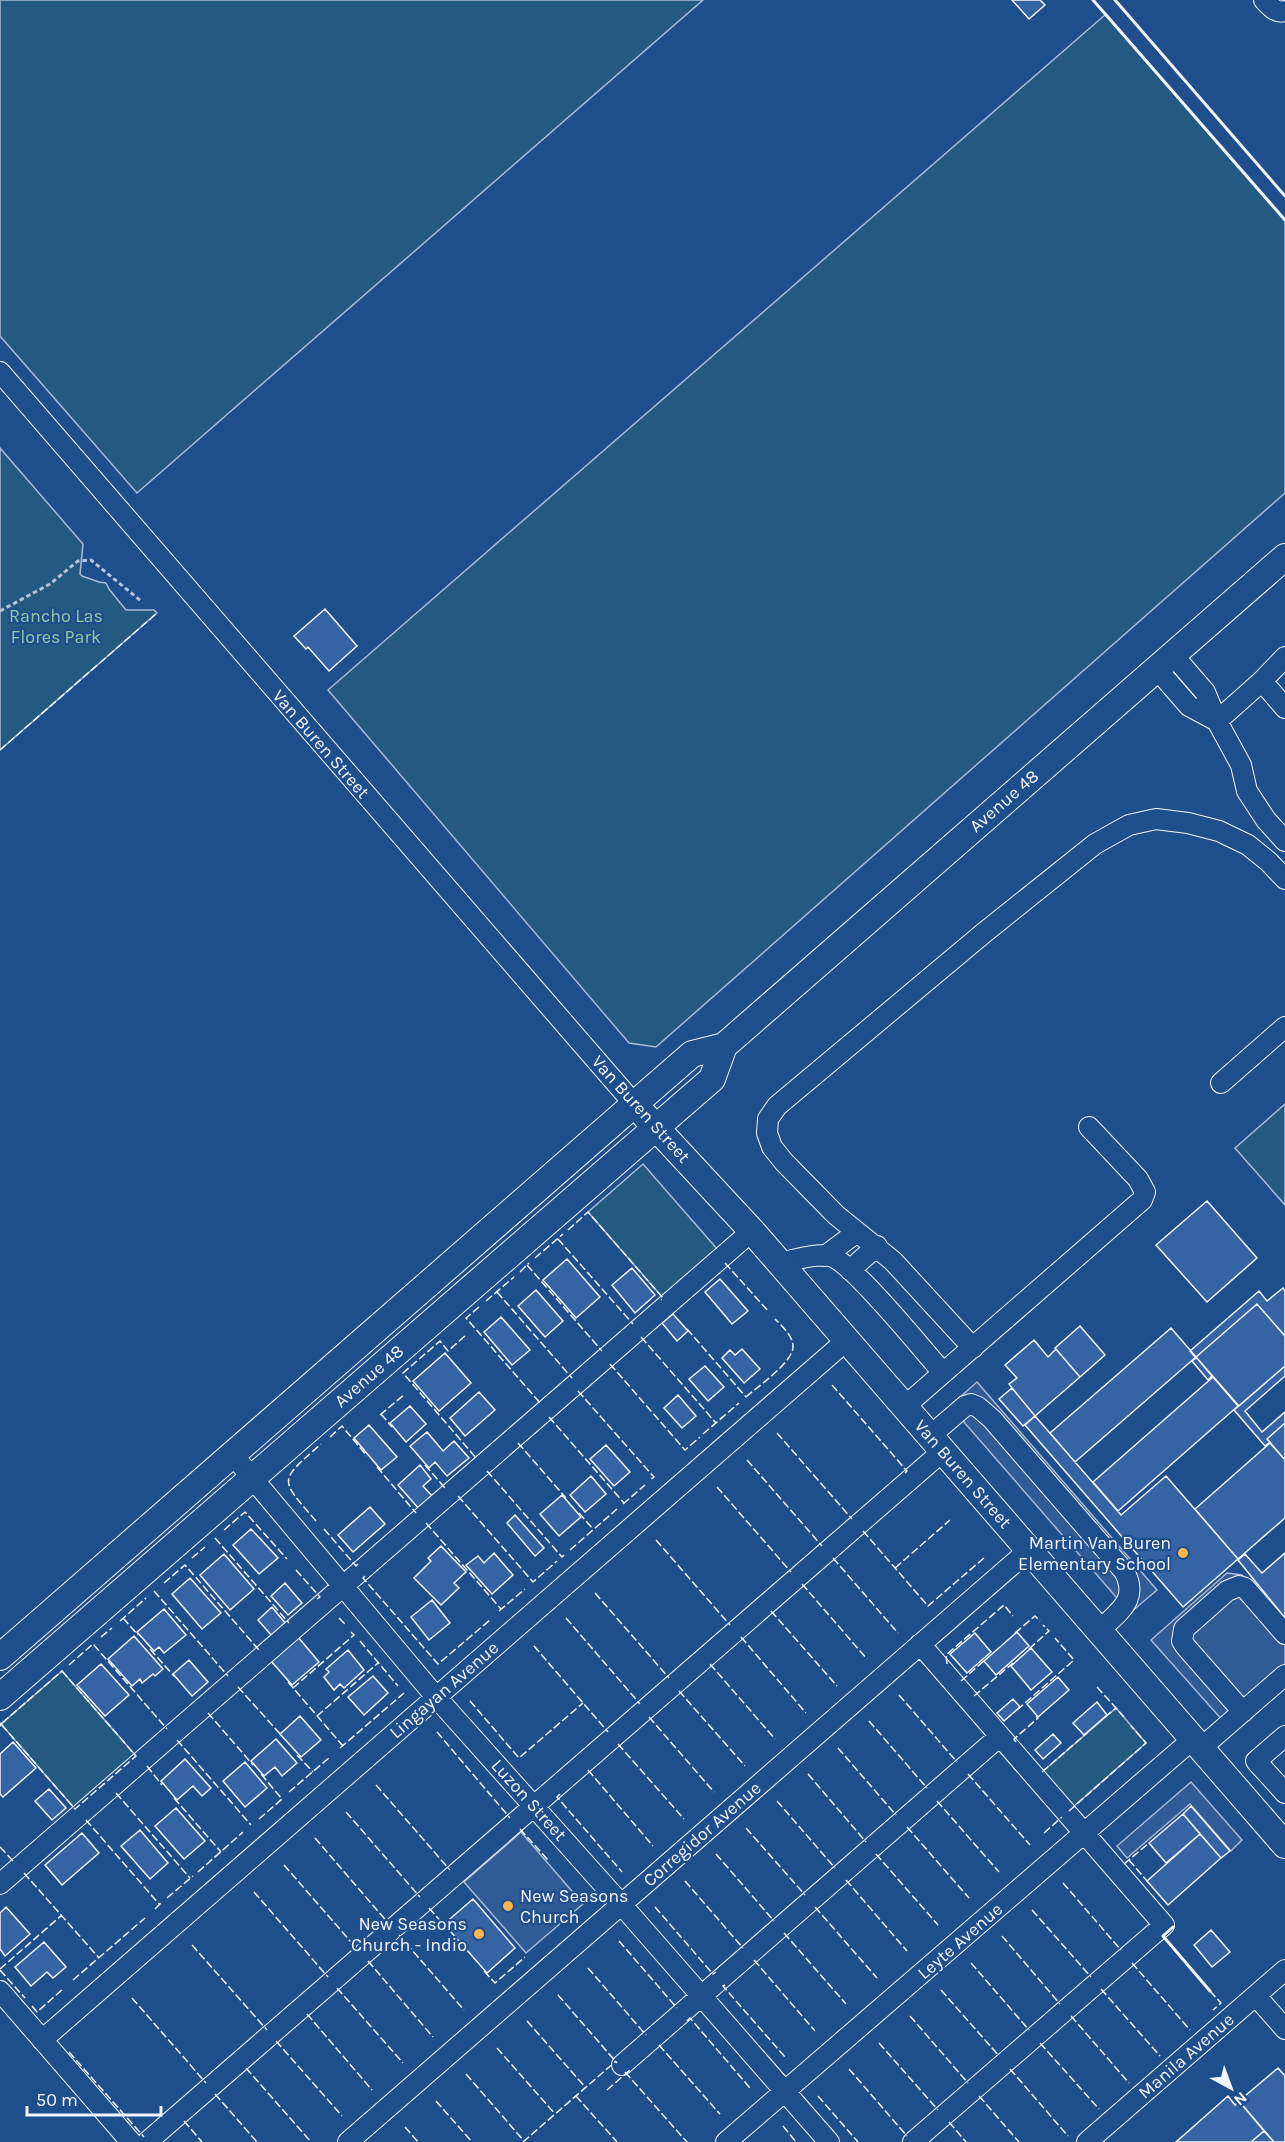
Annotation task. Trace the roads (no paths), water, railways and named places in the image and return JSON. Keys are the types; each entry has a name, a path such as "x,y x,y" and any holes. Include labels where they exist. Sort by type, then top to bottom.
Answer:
{"main road":[{"name":"Avenue 48","path":"0,1670 8,1650 692,1054 724,1046 1285,557"},
{"name":"Avenue 48","path":"0,1697 712,1079 724,1046"},
{"name":"Van Buren Street","path":"635,1105 752,1231 1285,1845"}],"street":[{"path":"1264,0 1273,9 1283,12"},
{"name":"Van Buren Street","path":"0,372 635,1105"},
{"path":"1216,721 1262,681 1285,657"},
{"path":"1165,661 1205,692 1216,721 1241,765 1247,791 1266,820 1285,842"},
{"path":"1262,681 1285,708"},
{"path":"973,1348 920,1288 877,1246 856,1233 784,1162 772,1147 766,1133 768,1119 777,1106 985,932 1095,844 1129,825 1156,819 1188,823 1219,831 1248,845 1285,879"},
{"path":"1221,1083 1285,1028"},
{"path":"904,1407 1142,1200 1145,1192 1138,1179 1089,1127"},
{"path":"0,1884 752,1231"},
{"path":"825,1256 856,1233"},
{"path":"850,1270 877,1246"},
{"path":"779,1263 817,1256 839,1260 943,1373"},
{"name":"Lingayan Avenue","path":"42,2040 846,1340"},
{"path":"147,2142 534,1806 936,1444 965,1406 971,1404 978,1407 992,1419 1124,1570 1128,1578 1130,1595 1126,1605 1099,1631"},
{"name":"Luzon Street","path":"233,1455 436,1697 829,2142"},
{"name":"Corregidor Avenue","path":"348,2142 1029,1550"},
{"path":"1243,1712 1186,1647 1182,1641 1184,1629 1227,1591 1239,1586 1245,1588 1285,1634"},
{"path":"913,2142 1164,1924 920,1644"},
{"name":"Leyte Avenue","path":"726,2142 1084,1833 1197,1744 1243,1712 1285,1675"},
{"path":"622,2065 1000,1736"},
{"path":"1285,1737 1257,1761 1285,1793"},
{"name":"Manila Avenue","path":"1087,2142 1285,1970"},
{"path":"0,1991 131,2142"},
{"path":"1256,1995 1285,2029"}],"place":[{"name":"Martin Van Buren Elementary School","path":"1183,1553"},
{"name":"New Seasons Church","path":"508,1906"},
{"name":"New Seasons Church - Indio","path":"479,1934"}],"park label":[{"name":"Rancho Las Flores Park","path":"56,626"}]}
